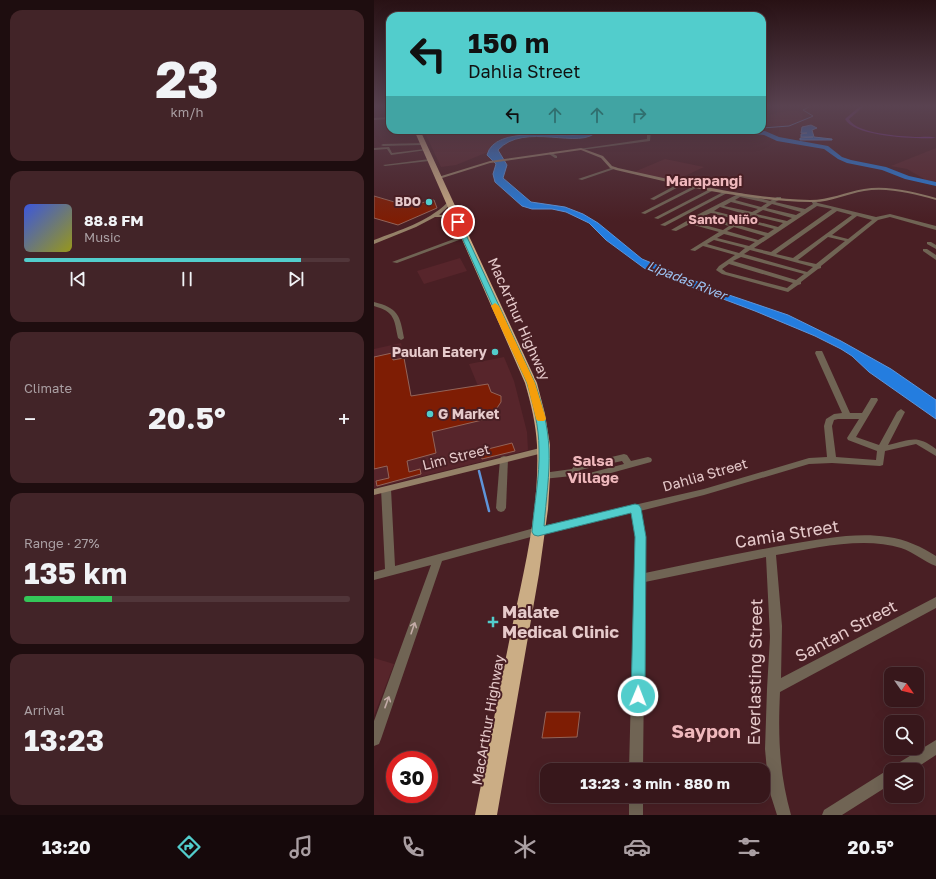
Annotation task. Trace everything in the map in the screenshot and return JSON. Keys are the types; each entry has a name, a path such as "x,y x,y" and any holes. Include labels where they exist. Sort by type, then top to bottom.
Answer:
{"highway":[{"name":"MacArthur Highway","path":"424,147 531,383 540,416 544,450 538,532 486,815"}],"street":[{"path":"437,178 493,162 611,145"},
{"path":"375,147 388,148 391,154 424,147"},
{"path":"375,147 424,147"},
{"path":"581,149 602,157 615,168 682,184 741,195 805,211"},
{"path":"550,153 556,157"},
{"path":"384,165 429,160"},
{"path":"580,179 615,168"},
{"path":"652,198 682,184"},
{"path":"643,213 696,187"},
{"path":"936,199 904,192 876,189 865,190 814,202 805,211 719,270 784,290 790,290 876,219 890,215 936,228"},
{"path":"656,218 712,190"},
{"path":"663,225 727,192"},
{"path":"674,230 741,195 814,202 876,219"},
{"path":"692,250 779,198"},
{"path":"730,200 796,217"},
{"path":"720,206 788,223"},
{"path":"772,254 836,209"},
{"path":"374,242 432,217 443,210 452,210"},
{"path":"432,217 442,215 452,210"},
{"path":"710,211 779,229"},
{"path":"794,260 856,214"},
{"path":"699,216 769,235"},
{"path":"689,222 759,242"},
{"path":"827,235 850,241"},
{"path":"395,262 464,237"},
{"path":"712,238 819,266"},
{"path":"929,243 936,248"},
{"path":"702,244 809,274"},
{"path":"936,248 925,250 936,258"},
{"path":"729,262 798,283"},
{"path":"374,304 392,309 396,315 402,338"},
{"path":"819,353 847,416"},
{"path":"874,400 851,438 881,449 917,441 924,444 936,453"},
{"path":"881,449 901,412"},
{"path":"832,460 828,422 833,417 865,416"},
{"name":"Dahlia Street","path":"374,576 538,532 704,492 819,459 880,463 881,449"},
{"name":"Lim Street","path":"374,492 544,450"},
{"path":"501,508 504,459"},
{"path":"543,476 574,472 577,476 582,478 648,460"},
{"path":"386,489 390,572"},
{"path":"635,508 640,537 636,763"},
{"name":"Camia Street","path":"640,578 771,551 843,541 875,540 904,545 917,550 936,562"},
{"name":"Everlasting Street","path":"771,551 776,636 771,723 772,756 776,786 784,815"},
{"path":"374,739 438,559"},
{"name":"Santan Street","path":"773,689 936,602"},
{"path":"911,763 936,747"},
{"path":"829,815 884,780"},
{"path":"636,803 636,815"}],"shaded area":[{"path":"431,145 496,145 488,152 456,165 441,167"},
{"path":"936,148 936,181 926,180 907,169 891,166"},
{"path":"665,159 704,167 674,181 634,172"},
{"path":"460,258 467,271 424,284 417,271"},
{"path":"401,343 411,396 478,386 469,364 504,357 514,381 527,432 528,450 374,488 374,349"},
{"path":"374,658 394,664 374,716"}],"water":[{"name":"Lipadas River","path":"492,145 505,145 498,150 507,165 503,178 531,202 565,207 583,214 598,223 642,259 729,295 788,315 841,341 891,369 936,400 936,419 869,372 852,356 841,349 815,336 755,311 654,273 644,268 606,240 589,223 566,212 552,209 532,209 522,206 495,182 493,174 496,164 487,155"}],"building":[{"path":"374,196 408,206 434,200 437,208 398,225 374,218"},
{"path":"392,353 393,360 404,358 411,396 488,384 491,392 501,396 501,402 497,408 499,416 432,432 436,453 407,461 409,472 420,469 421,474 377,486 376,481 389,478 387,466 374,469 374,357"},
{"path":"512,443 515,451 482,459 480,451"},
{"path":"546,712 580,712 577,737 542,738"}],"waterway":[{"path":"814,145 826,147 840,158 849,162 884,168 907,178 936,184"},
{"path":"479,471 489,511"}],"slow traffic":[{"path":"495,306 531,383 541,419"}],"place":[{"name":"BDO","path":"429,202"},
{"name":"Paulan Eatery","path":"495,352"},
{"name":"G Market","path":"430,414"},
{"name":"Malate Medical Clinic","path":"493,622"}],"district":[{"name":"Marapangi","path":"704,181"},
{"name":"Santo Niño","path":"723,219"},
{"name":"Salsa Village","path":"593,470"},
{"name":"Saypon","path":"706,731"}],"route":[{"path":"458,222 535,393 543,431 544,450 538,532 635,508 639,524 640,537 638,696"}]}
